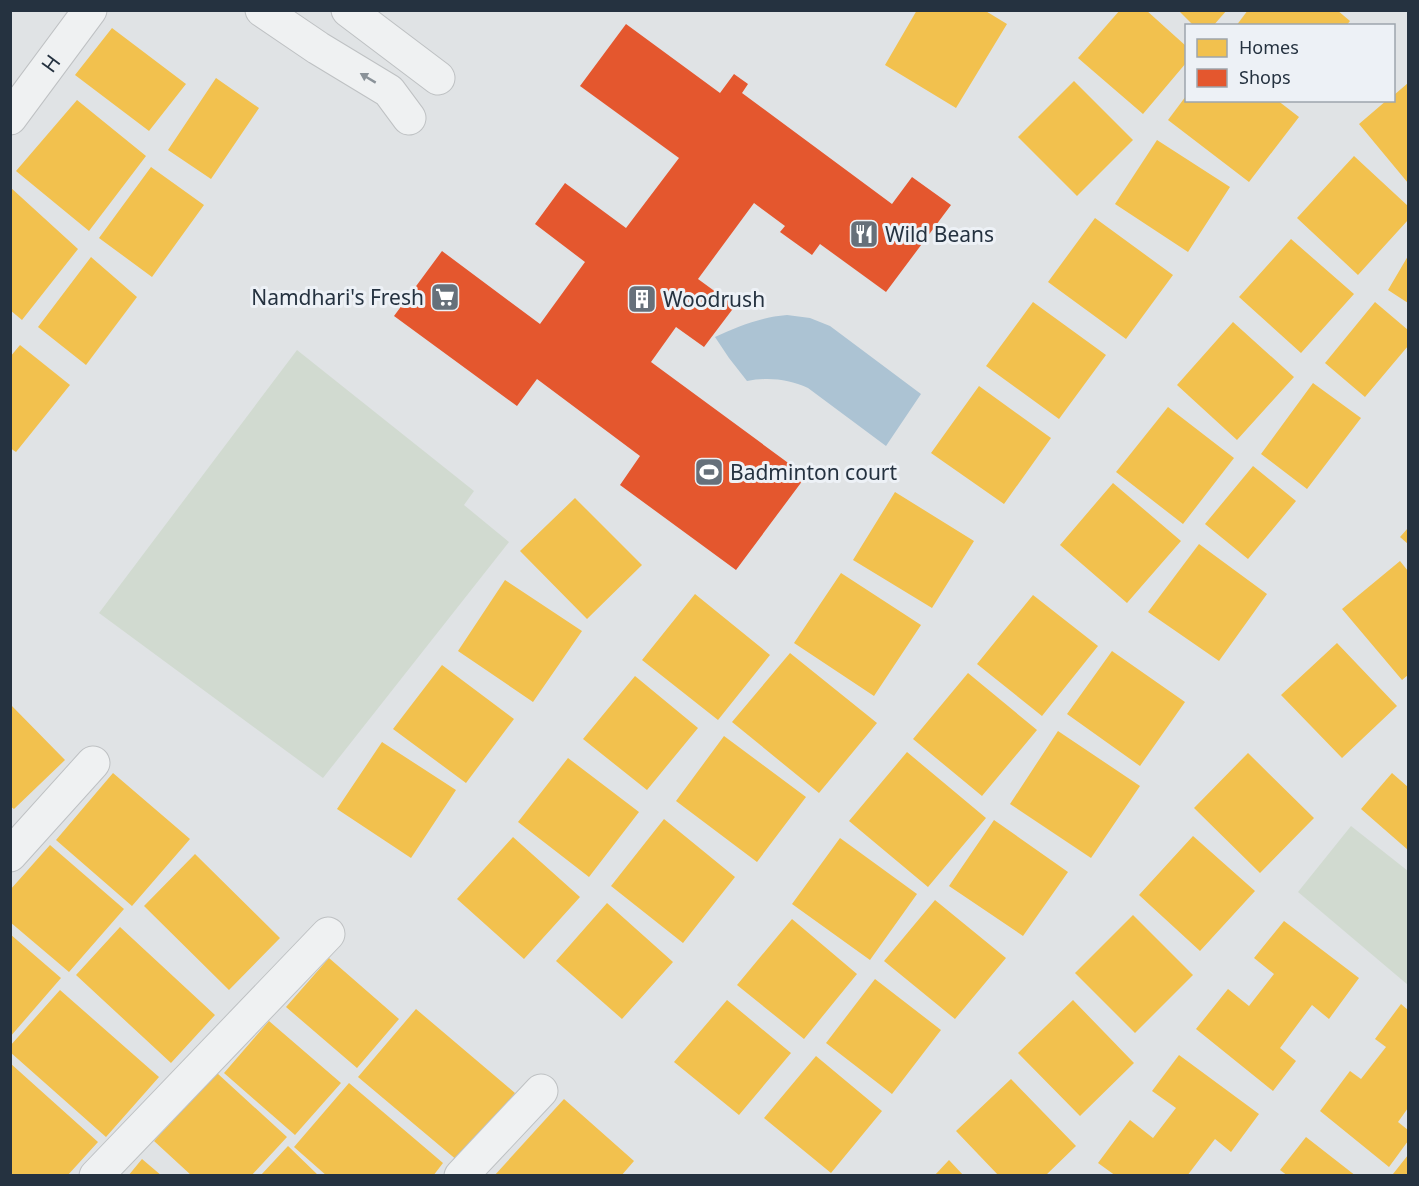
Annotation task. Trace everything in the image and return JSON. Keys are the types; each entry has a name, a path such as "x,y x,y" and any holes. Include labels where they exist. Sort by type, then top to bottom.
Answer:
{"street":[{"name":"H","path":"10,118 90,10"},
{"path":"262,10 318,48 389,91 409,118"},
{"path":"348,10 438,78"},
{"path":"10,855 93,763"},
{"path":"96,1176 328,934"},
{"path":"461,1176 541,1091"}],"shaded area":[{"path":"297,350 474,491 464,505 509,542 323,778 99,613"},
{"path":"1351,826 1408,871 1408,985 1298,892"}],"water":[{"path":"787,315 810,318 830,326 921,394 886,446 808,388 778,380 747,381 715,337 750,323"}],"building: Homes":[{"path":"917,10 984,10 1007,24 956,108 885,65"},
{"path":"1120,10 1146,10 1185,45 1185,64 1143,114 1078,58"},
{"path":"1178,10 1227,10 1215,24 1192,24"},
{"path":"1248,10 1337,10 1350,21 1348,24 1238,24"},
{"path":"112,28 186,84 149,131 75,75"},
{"path":"216,78 259,108 211,179 168,150"},
{"path":"1074,81 1133,140 1077,196 1018,137"},
{"path":"1408,83 1408,183 1359,124 1385,102 1395,102 1395,94"},
{"path":"1185,97 1185,102 1280,102 1299,117 1249,182 1168,120"},
{"path":"77,100 146,156 89,231 16,171"},
{"path":"1157,140 1230,187 1188,252 1115,204"},
{"path":"1354,156 1408,206 1408,220 1358,275 1297,218"},
{"path":"151,167 204,205 152,277 99,238"},
{"path":"10,187 78,249 22,320 10,310"},
{"path":"1095,218 1173,275 1126,339 1048,282"},
{"path":"1291,239 1354,294 1301,353 1239,297"},
{"path":"1408,256 1408,303 1388,290"},
{"path":"91,257 137,297 86,365 38,327"},
{"path":"1033,302 1106,355 1059,419 986,366"},
{"path":"1375,302 1408,330 1408,346 1365,397 1325,363"},
{"path":"1233,322 1294,377 1237,440 1177,385"},
{"path":"20,345 70,385 16,452 10,448 10,357"},
{"path":"1313,383 1361,418 1307,489 1261,454"},
{"path":"979,386 1051,438 1004,504 931,453"},
{"path":"1168,407 1234,458 1183,524 1116,472"},
{"path":"1253,466 1296,501 1248,559 1205,524"},
{"path":"1113,483 1181,541 1127,603 1060,545"},
{"path":"895,492 974,541 932,608 853,560"},
{"path":"575,498 642,565 587,619 520,551"},
{"path":"1408,528 1408,544 1400,537"},
{"path":"1199,544 1267,594 1219,661 1148,612"},
{"path":"1400,561 1408,571 1408,675 1402,680 1342,609"},
{"path":"841,573 921,625 874,696 794,643"},
{"path":"505,580 582,631 533,702 458,651"},
{"path":"695,594 770,655 718,720 642,660"},
{"path":"1033,595 1098,646 1042,716 977,664"},
{"path":"1337,643 1397,706 1342,758 1281,695"},
{"path":"1112,651 1185,702 1140,766 1067,714"},
{"path":"790,653 877,723 819,793 732,722"},
{"path":"442,665 514,719 466,783 393,729"},
{"path":"968,673 1037,730 982,796 913,739"},
{"path":"635,676 698,728 647,790 583,739"},
{"path":"10,704 65,760 14,809 10,806"},
{"path":"1058,731 1140,786 1091,858 1010,804"},
{"path":"724,736 806,797 757,862 676,801"},
{"path":"382,742 456,790 411,858 337,809"},
{"path":"907,752 986,818 928,887 849,821"},
{"path":"1248,753 1314,818 1260,873 1194,808"},
{"path":"568,758 639,812 589,877 518,822"},
{"path":"113,773 190,839 132,906 56,840"},
{"path":"1392,773 1408,787 1408,850 1361,809"},
{"path":"664,819 735,877 683,943 611,886"},
{"path":"994,820 1068,872 1023,936 949,886"},
{"path":"1193,836 1255,891 1200,951 1139,895"},
{"path":"513,837 580,897 524,959 457,899"},
{"path":"840,838 917,894 870,960 792,904"},
{"path":"50,845 124,909 69,972 10,922 10,890"},
{"path":"195,854 280,938 229,990 144,906"},
{"path":"935,900 1006,958 955,1019 884,961"},
{"path":"607,903 673,962 622,1019 556,961"},
{"path":"1133,915 1193,975 1135,1033 1075,973"},
{"path":"792,919 857,974 804,1039 737,985"},
{"path":"1284,921 1359,978 1329,1019 1312,1005 1280,1048 1296,1061 1273,1091 1196,1029 1228,989 1249,1006 1274,974 1254,958"},
{"path":"120,927 215,1015 171,1063 76,975"},
{"path":"10,934 61,978 10,1037"},
{"path":"329,958 399,1019 357,1068 286,1007"},
{"path":"875,979 941,1030 892,1094 826,1043"},
{"path":"60,990 159,1077 106,1137 10,1052 10,1046"},
{"path":"727,1000 791,1053 739,1115 674,1062"},
{"path":"1073,1000 1134,1063 1080,1116 1018,1053"},
{"path":"1401,1004 1408,1010 1408,1108 1398,1122 1408,1130 1408,1141 1389,1167 1320,1111 1350,1071 1361,1079 1386,1047 1375,1039"},
{"path":"416,1009 515,1093 458,1161 358,1077"},
{"path":"269,1021 341,1083 295,1135 224,1073"},
{"path":"1179,1055 1259,1114 1231,1152 1215,1139 1187,1176 1116,1176 1098,1163 1130,1120 1153,1138 1176,1108 1152,1091"},
{"path":"816,1056 882,1111 831,1173 764,1118"},
{"path":"10,1063 98,1142 67,1176 10,1176"},
{"path":"217,1073 287,1137 251,1176 192,1176 154,1141"},
{"path":"1011,1079 1076,1146 1045,1176 999,1176 956,1131"},
{"path":"349,1083 443,1163 433,1176 327,1176 294,1147"},
{"path":"564,1099 634,1161 621,1176 494,1176"},
{"path":"1306,1137 1356,1176 1288,1176 1280,1170"},
{"path":"288,1146 319,1176 260,1176"},
{"path":"1408,1155 1408,1176 1394,1176 1393,1174"},
{"path":"142,1159 162,1176 128,1176"},
{"path":"949,1160 964,1176 934,1176"}],"building: Shops":[{"name":"Woodrush","path":"626,24 720,93 734,74 748,84 742,93 892,204 912,177 951,205 886,292 820,244 812,255 780,232 785,226 754,203 698,279 735,306 704,347 676,327 651,362 806,476 736,570 620,485 640,456 537,379 517,406 394,316 442,251 540,324 585,262 535,224 565,183 626,228 679,158 580,86"}],"place":[{"name":"Wild Beans","path":"864,234"},
{"name":"Namdhari's Fresh","path":"445,297"},
{"name":"Woodrush","path":"642,299"},
{"name":"Badminton court","path":"709,472"}]}
